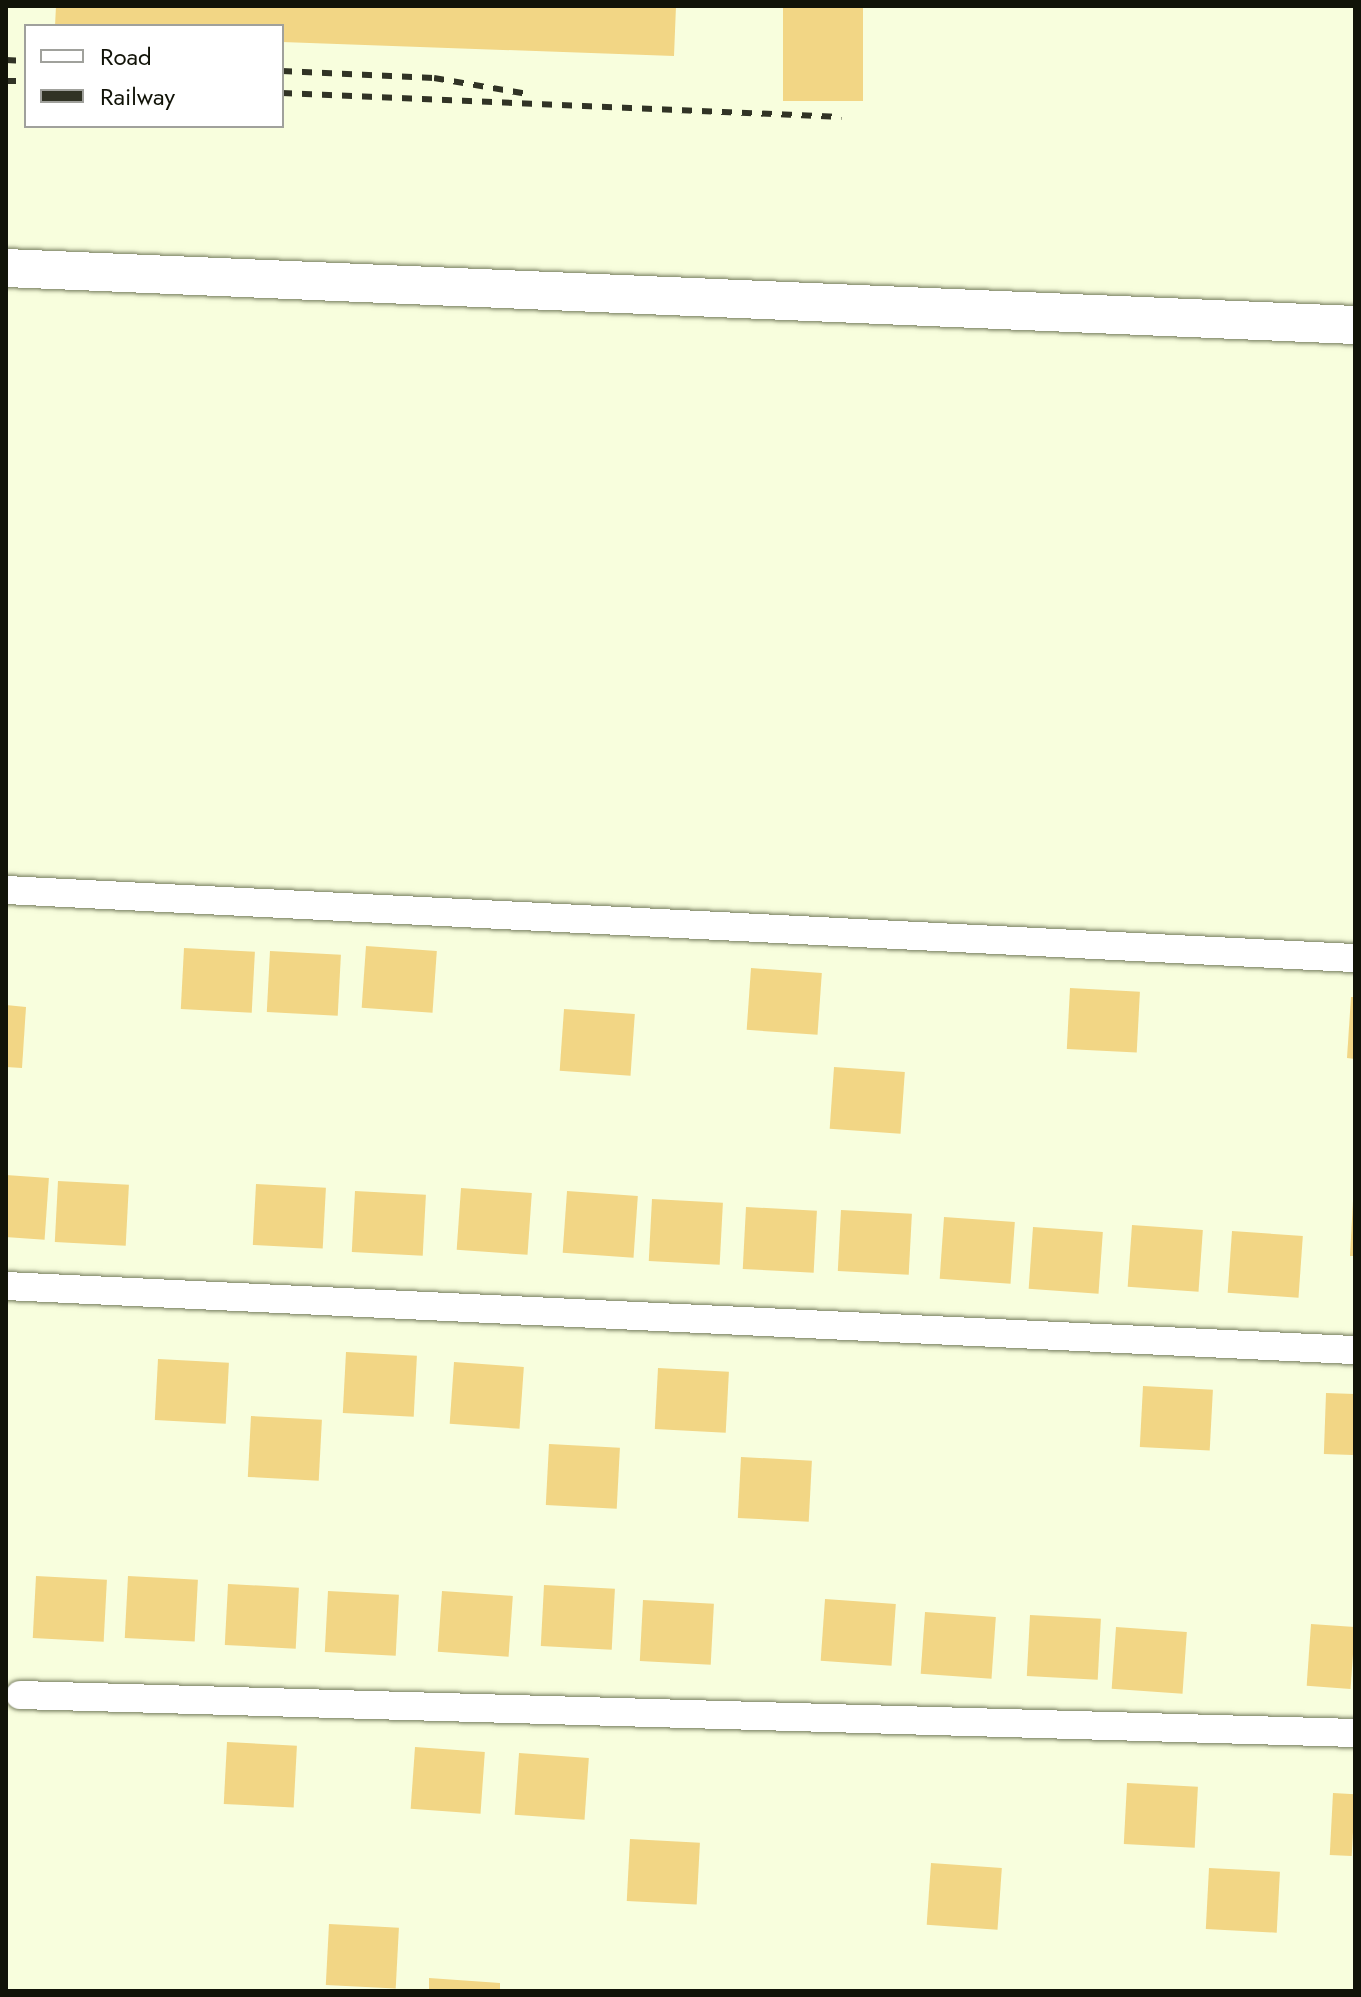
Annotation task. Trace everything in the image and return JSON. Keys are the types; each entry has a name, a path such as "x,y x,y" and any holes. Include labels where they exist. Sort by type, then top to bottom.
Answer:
{"main road":[{"path":"6,268 1355,325"}],"street":[{"path":"6,890 1355,958"},
{"path":"6,1286 1355,1350"},
{"path":"20,1695 1355,1733"}],"building":[{"path":"56,6 676,6 674,56 284,42 284,24 55,24"},
{"path":"783,6 863,6 863,101 783,101"},
{"path":"366,946 437,951 433,1013 362,1008"},
{"path":"184,948 255,952 252,1013 181,1009"},
{"path":"270,951 341,955 338,1016 267,1012"},
{"path":"751,968 822,973 818,1035 747,1030"},
{"path":"1070,988 1140,992 1137,1053 1067,1049"},
{"path":"1351,997 1355,997 1355,1059 1347,1058"},
{"path":"6,1005 26,1007 22,1068 6,1067"},
{"path":"564,1009 635,1014 631,1076 560,1071"},
{"path":"834,1067 905,1072 901,1134 830,1129"},
{"path":"6,1175 49,1178 45,1240 6,1237"},
{"path":"58,1181 129,1185 126,1246 55,1242"},
{"path":"256,1184 326,1188 323,1249 253,1245"},
{"path":"461,1188 532,1193 528,1255 457,1250"},
{"path":"355,1191 426,1195 423,1256 352,1252"},
{"path":"567,1191 638,1196 634,1258 563,1253"},
{"path":"652,1199 723,1203 720,1265 649,1261"},
{"path":"1353,1201 1355,1256 1350,1256"},
{"path":"746,1207 817,1211 814,1273 743,1269"},
{"path":"841,1210 912,1214 909,1275 838,1271"},
{"path":"944,1217 1015,1222 1011,1284 940,1279"},
{"path":"1132,1225 1203,1230 1199,1292 1128,1287"},
{"path":"1033,1227 1103,1232 1099,1294 1029,1289"},
{"path":"1232,1231 1303,1236 1299,1298 1228,1293"},
{"path":"346,1352 417,1356 414,1417 343,1413"},
{"path":"158,1359 229,1363 226,1424 155,1420"},
{"path":"454,1362 524,1367 520,1429 450,1424"},
{"path":"658,1368 729,1372 726,1433 655,1429"},
{"path":"1143,1386 1213,1390 1210,1451 1140,1447"},
{"path":"1326,1393 1355,1394 1353,1455 1324,1454"},
{"path":"251,1416 322,1420 319,1481 248,1477"},
{"path":"549,1444 620,1448 617,1509 546,1505"},
{"path":"741,1457 812,1461 809,1522 738,1518"},
{"path":"36,1576 107,1580 104,1642 33,1638"},
{"path":"128,1576 198,1580 195,1642 125,1638"},
{"path":"228,1584 299,1588 296,1649 225,1645"},
{"path":"544,1585 615,1589 612,1650 541,1646"},
{"path":"328,1591 399,1595 396,1656 325,1652"},
{"path":"442,1591 513,1596 509,1657 438,1652"},
{"path":"825,1599 896,1604 892,1666 821,1661"},
{"path":"643,1600 714,1604 711,1665 640,1661"},
{"path":"925,1612 996,1617 992,1679 921,1674"},
{"path":"1030,1615 1101,1619 1098,1680 1027,1676"},
{"path":"1311,1624 1355,1627 1351,1689 1307,1686"},
{"path":"1116,1627 1187,1632 1183,1694 1112,1689"},
{"path":"227,1742 297,1746 294,1808 224,1804"},
{"path":"415,1747 485,1752 481,1814 411,1809"},
{"path":"519,1753 589,1758 585,1820 515,1815"},
{"path":"1127,1783 1198,1787 1195,1848 1124,1844"},
{"path":"1333,1793 1355,1794 1352,1856 1330,1855"},
{"path":"630,1839 700,1843 697,1905 627,1901"},
{"path":"931,1863 1002,1868 998,1930 927,1925"},
{"path":"1209,1868 1280,1872 1277,1933 1206,1929"},
{"path":"329,1924 399,1928 396,1989 326,1985"},
{"path":"429,1978 500,1983 500,1991 429,1991"}],"railway":[{"path":"6,60 24,61"},
{"path":"284,71 434,78 528,94"},
{"path":"6,81 24,81"},
{"path":"284,93 841,117"}]}
